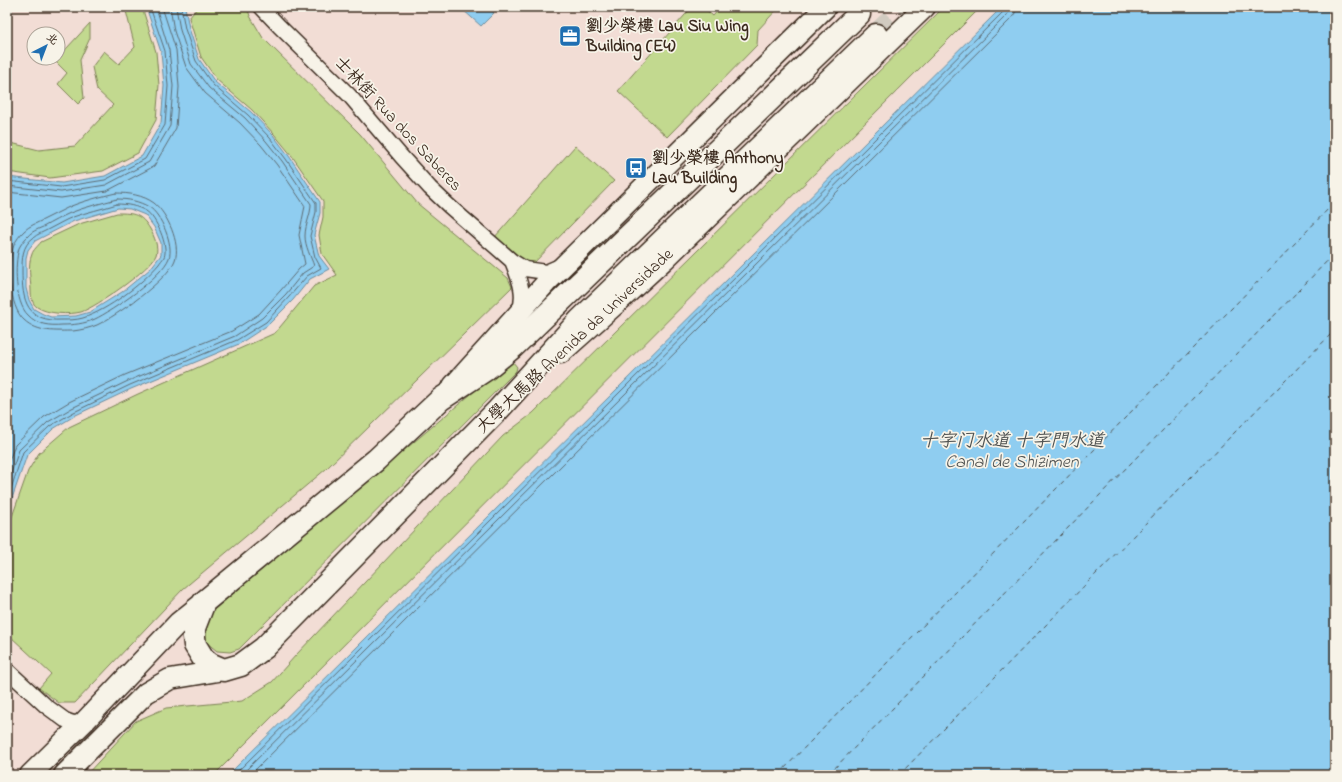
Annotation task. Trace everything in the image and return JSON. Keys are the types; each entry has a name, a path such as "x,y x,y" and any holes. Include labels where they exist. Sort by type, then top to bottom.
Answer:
{"main road":[{"path":"30,775 84,722 179,622 376,460 441,399 565,264 826,7"},
{"name":"大學大馬路 Avenida da Universidade","path":"64,775 146,693 170,679 224,670 241,665 264,648 498,410 664,260 925,7"},
{"path":"441,399 485,370 528,332 859,14"},
{"path":"498,410 580,320 876,35"},
{"path":"204,602 194,628 195,645 203,658 210,664 224,670"}],"street":[{"name":"士林街 Rua dos Saberes","path":"261,7 349,95 430,188 512,261 525,269 546,272 565,264"},
{"path":"512,261 523,294 519,313"},
{"path":"7,670 46,706 64,720 73,723 84,722"},
{"path":"46,706 51,717 60,724 61,736 57,748"}],"shaded area":[{"path":"7,7 1002,7 228,775 7,775"}],"green space":[{"path":"125,7 142,7 156,52 159,85 156,120 138,153 103,171 50,178 7,172 7,142 39,150 75,146 113,105 97,90 92,67 104,51 119,64 135,47"},
{"path":"198,7 247,7 250,16 263,38 360,134 418,204 508,278 512,287 326,469 183,589 75,703 59,703 39,688 51,674 11,637 7,641 7,531 28,471 39,453 69,427 138,394 275,333 314,286 337,275 322,254 319,235 323,217 323,201 292,156 274,134 252,110 217,80 201,57 189,18"},
{"path":"692,7 703,7 713,16 721,7 779,7 758,30 757,45 667,137 618,91"},
{"path":"944,7 981,7 214,775 86,775 136,721 166,708 242,701 272,682 503,436 533,413"},
{"path":"90,23 90,38 80,60 84,98 78,104 58,84 67,73 60,66 66,66 66,49"},
{"path":"575,146 614,181 528,269 494,238"},
{"path":"117,213 136,215 147,224 156,242 157,252 152,261 122,287 81,312 64,314 46,311 35,306 31,295 30,263 34,250 41,242 79,224"},
{"path":"513,362 517,367 516,371 239,649 230,652 217,651 207,643 204,634 209,614 508,363"}],"water":[{"path":"146,7 185,7 189,28 199,59 215,82 251,112 273,135 320,202 320,213 314,235 319,256 329,269 310,279 293,300 268,325 239,344 131,389 76,415 53,429 27,455 7,513 7,177 62,183 105,176 142,156 161,123 164,86 161,52","holes":["118,208 130,209 145,215 154,227 161,243 161,255 150,269 122,292 90,312 76,316 51,317 34,309 29,300 26,288 26,258 28,250 35,241 74,221"]},
{"path":"463,7 487,7 494,13 481,26 462,9"},
{"name":"十字门水道 十字門水道 Canal de Shizimen","path":"1002,7 1335,7 1335,775 228,775"}],"ferry route":[{"path":"778,775 1335,202"},
{"path":"828,775 1335,253"},
{"path":"899,775 1335,330"}],"tunnel":[{"path":"876,35 905,7"}],"place":[{"name":"劉少榮樓 Lau Siu Wing Building (E4)","path":"570,36"},
{"name":"劉少榮樓 Anthony Lau Building","path":"636,168"}]}
